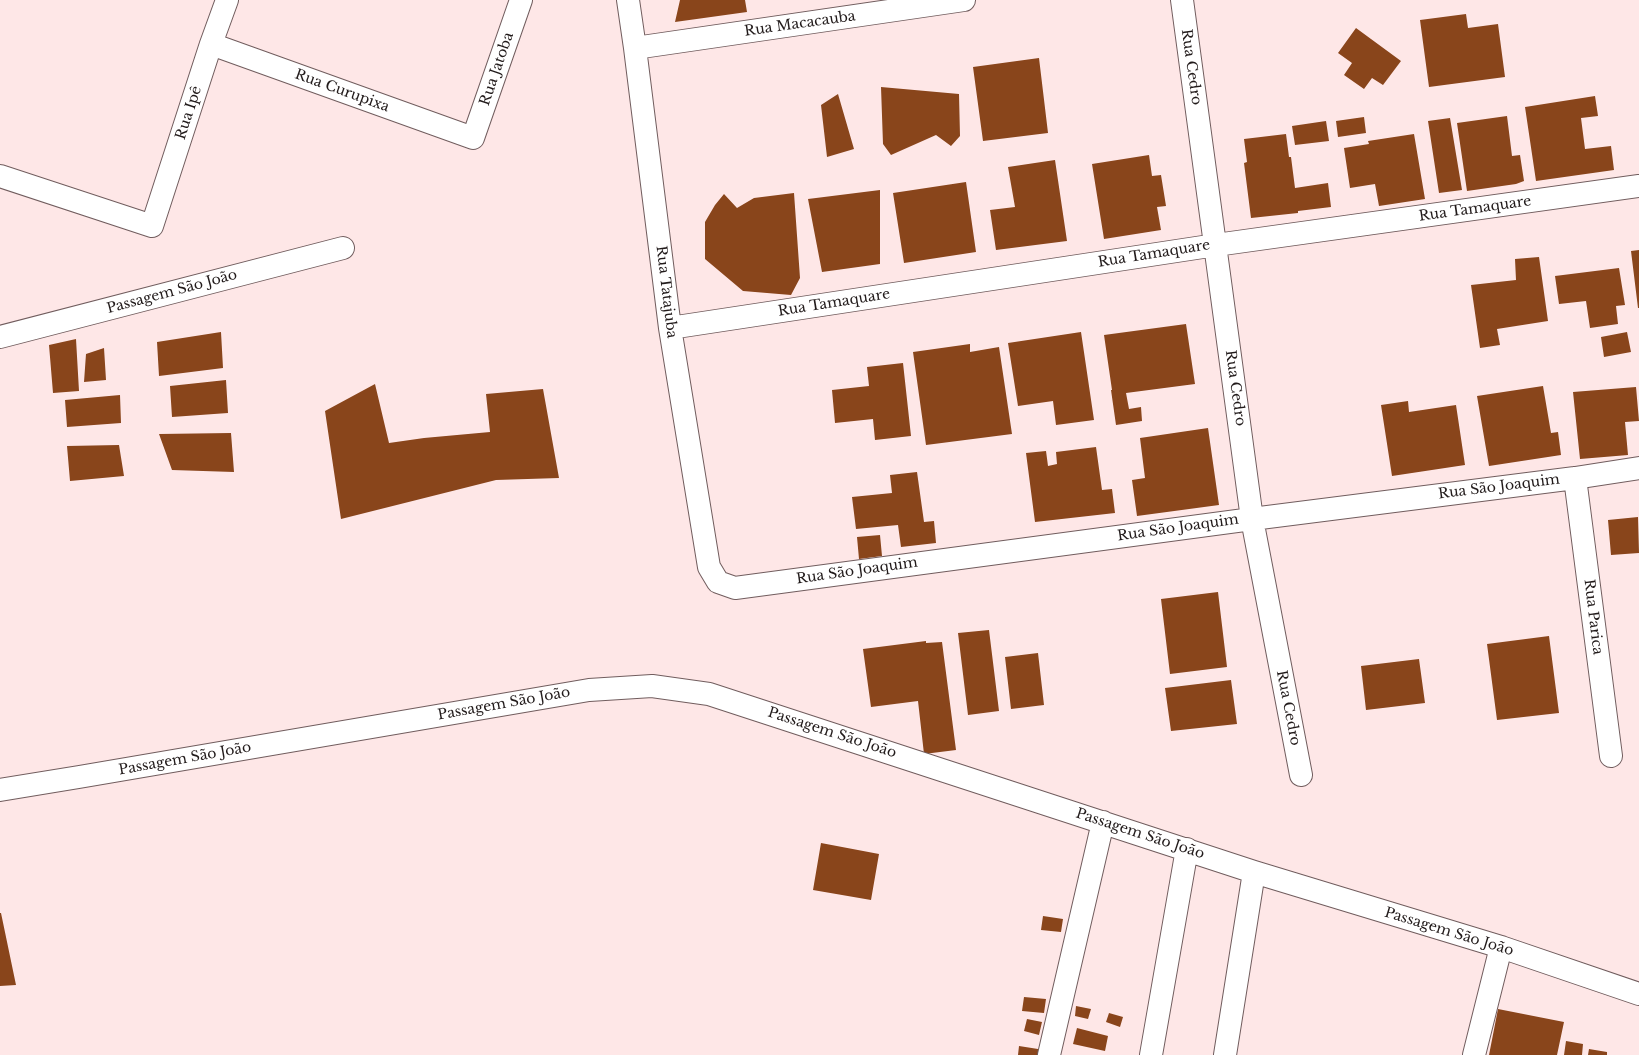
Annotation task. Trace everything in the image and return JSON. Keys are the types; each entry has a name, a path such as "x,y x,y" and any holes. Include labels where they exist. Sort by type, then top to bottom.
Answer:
{"street":[{"name":"Rua Ipê","path":"0,176 152,226 211,44 228,0"},
{"name":"Rua Jatoba","path":"473,138 521,0"},
{"name":"Rua Tatajuba","path":"628,0 670,328 709,567 718,582"},
{"name":"Rua Macacauba","path":"635,48 964,0"},
{"name":"Rua Cedro","path":"1182,0 1252,518 1301,775"},
{"name":"Rua Curupixa","path":"211,44 473,138"},
{"name":"Rua Tamaquare","path":"670,328 1216,245 1639,186"},
{"name":"Passagem São João","path":"0,337 343,248"},
{"name":"Rua São Joaquim","path":"718,582 735,588 1252,518 1575,478 1639,468"},
{"name":"Rua Parica","path":"1575,478 1611,756"},
{"name":"Passagem São João","path":"0,790 589,690 652,686 709,694 1254,872 1501,947 1639,994"},
{"path":"1050,1055 1103,822"},
{"path":"1151,1055 1187,849"},
{"path":"1225,1055 1254,872"},
{"path":"1474,1055 1501,947"}],"building":[{"path":"680,0 745,0 747,12 675,22"},
{"path":"1466,14 1468,28 1498,24 1505,77 1429,87 1420,20"},
{"path":"1356,28 1401,61 1383,85 1372,78 1364,89 1344,75 1352,63 1338,53"},
{"path":"1039,58 1048,133 983,141 973,67"},
{"path":"881,87 959,94 960,136 951,146 936,135 891,155 883,144"},
{"path":"838,94 854,149 827,157 821,105"},
{"path":"1595,96 1598,116 1581,118 1585,149 1611,146 1614,170 1536,181 1525,107"},
{"path":"1507,116 1512,156 1520,155 1524,181 1516,184 1467,191 1457,123"},
{"path":"1364,117 1366,133 1338,137 1336,121"},
{"path":"1450,118 1462,190 1439,193 1428,121"},
{"path":"1326,121 1329,141 1295,145 1292,126"},
{"path":"1286,134 1295,188 1328,183 1331,207 1298,211 1298,213 1251,218 1244,163 1247,162 1244,139"},
{"path":"1414,134 1425,199 1379,206 1375,184 1350,188 1344,148 1369,144 1368,141"},
{"path":"1149,155 1152,176 1161,175 1166,206 1157,207 1161,230 1104,239 1092,164"},
{"path":"1055,160 1067,241 996,250 990,210 1015,207 1008,167"},
{"path":"966,182 976,252 904,263 893,193"},
{"path":"880,190 880,264 822,272 808,199"},
{"path":"794,193 800,278 791,295 743,291 705,259 705,222 715,205 724,194 737,208 754,198"},
{"path":"1639,250 1639,308 1638,308 1631,251"},
{"path":"1539,257 1548,321 1497,329 1500,345 1480,348 1471,285 1516,280 1515,259"},
{"path":"1619,268 1625,305 1616,306 1618,324 1590,328 1586,301 1559,304 1555,276"},
{"path":"1186,324 1195,384 1126,393 1129,409 1141,407 1142,421 1116,425 1104,335"},
{"path":"221,332 223,368 159,376 157,342"},
{"path":"1081,332 1094,420 1056,425 1053,401 1018,406 1008,343"},
{"path":"1627,332 1631,352 1604,357 1601,337"},
{"path":"76,339 79,391 53,393 49,345"},
{"path":"970,344 970,352 999,347 1012,434 926,445 913,352"},
{"path":"104,348 106,380 84,382 86,354"},
{"path":"903,363 911,436 875,440 873,419 835,423 832,390 869,386 867,367"},
{"path":"226,380 228,413 172,417 170,386"},
{"path":"375,384 389,443 490,432 486,394 543,389 559,478 496,480 341,519 325,411"},
{"path":"1543,386 1551,433 1558,432 1561,455 1489,466 1477,396"},
{"path":"1636,387 1639,421 1625,422 1628,455 1580,459 1573,392"},
{"path":"120,395 121,423 67,427 65,400"},
{"path":"1408,401 1409,412 1456,405 1465,465 1392,476 1381,405"},
{"path":"1208,428 1219,505 1137,516 1132,480 1145,478 1140,438"},
{"path":"231,433 234,472 172,470 159,434"},
{"path":"119,445 124,476 70,481 67,446"},
{"path":"1096,447 1102,490 1112,489 1115,513 1035,522 1026,453 1046,451 1048,466 1057,464 1056,452"},
{"path":"917,472 924,522 934,521 936,543 901,547 898,525 856,529 852,497 892,493 890,475"},
{"path":"1638,517 1639,553 1611,555 1608,520"},
{"path":"880,535 882,556 859,559 857,537"},
{"path":"1218,592 1227,667 1170,674 1161,599"},
{"path":"989,630 999,711 968,715 958,633"},
{"path":"1549,636 1559,713 1497,720 1487,644"},
{"path":"926,641 926,643 942,642 956,750 924,754 918,701 871,707 863,649"},
{"path":"1038,653 1044,705 1011,709 1005,657"},
{"path":"1419,659 1425,703 1366,710 1361,666"},
{"path":"1231,680 1237,724 1171,731 1165,688"},
{"path":"821,843 879,854 871,900 813,890"},
{"path":"1,913 16,985 0,986"},
{"path":"1043,916 1063,919 1061,932 1041,930"},
{"path":"1024,997 1046,999 1044,1013 1022,1011"},
{"path":"1076,1006 1091,1009 1088,1019 1075,1016"},
{"path":"1498,1009 1564,1022 1557,1055 1489,1055"},
{"path":"1109,1013 1123,1017 1120,1027 1106,1022"},
{"path":"1027,1019 1042,1022 1039,1035 1024,1031"},
{"path":"1077,1028 1108,1036 1105,1051 1073,1044"},
{"path":"1566,1041 1583,1044 1582,1055 1564,1055"},
{"path":"1019,1046 1038,1049 1038,1055 1018,1055"},
{"path":"1589,1049 1607,1052 1607,1055 1588,1055"}]}
